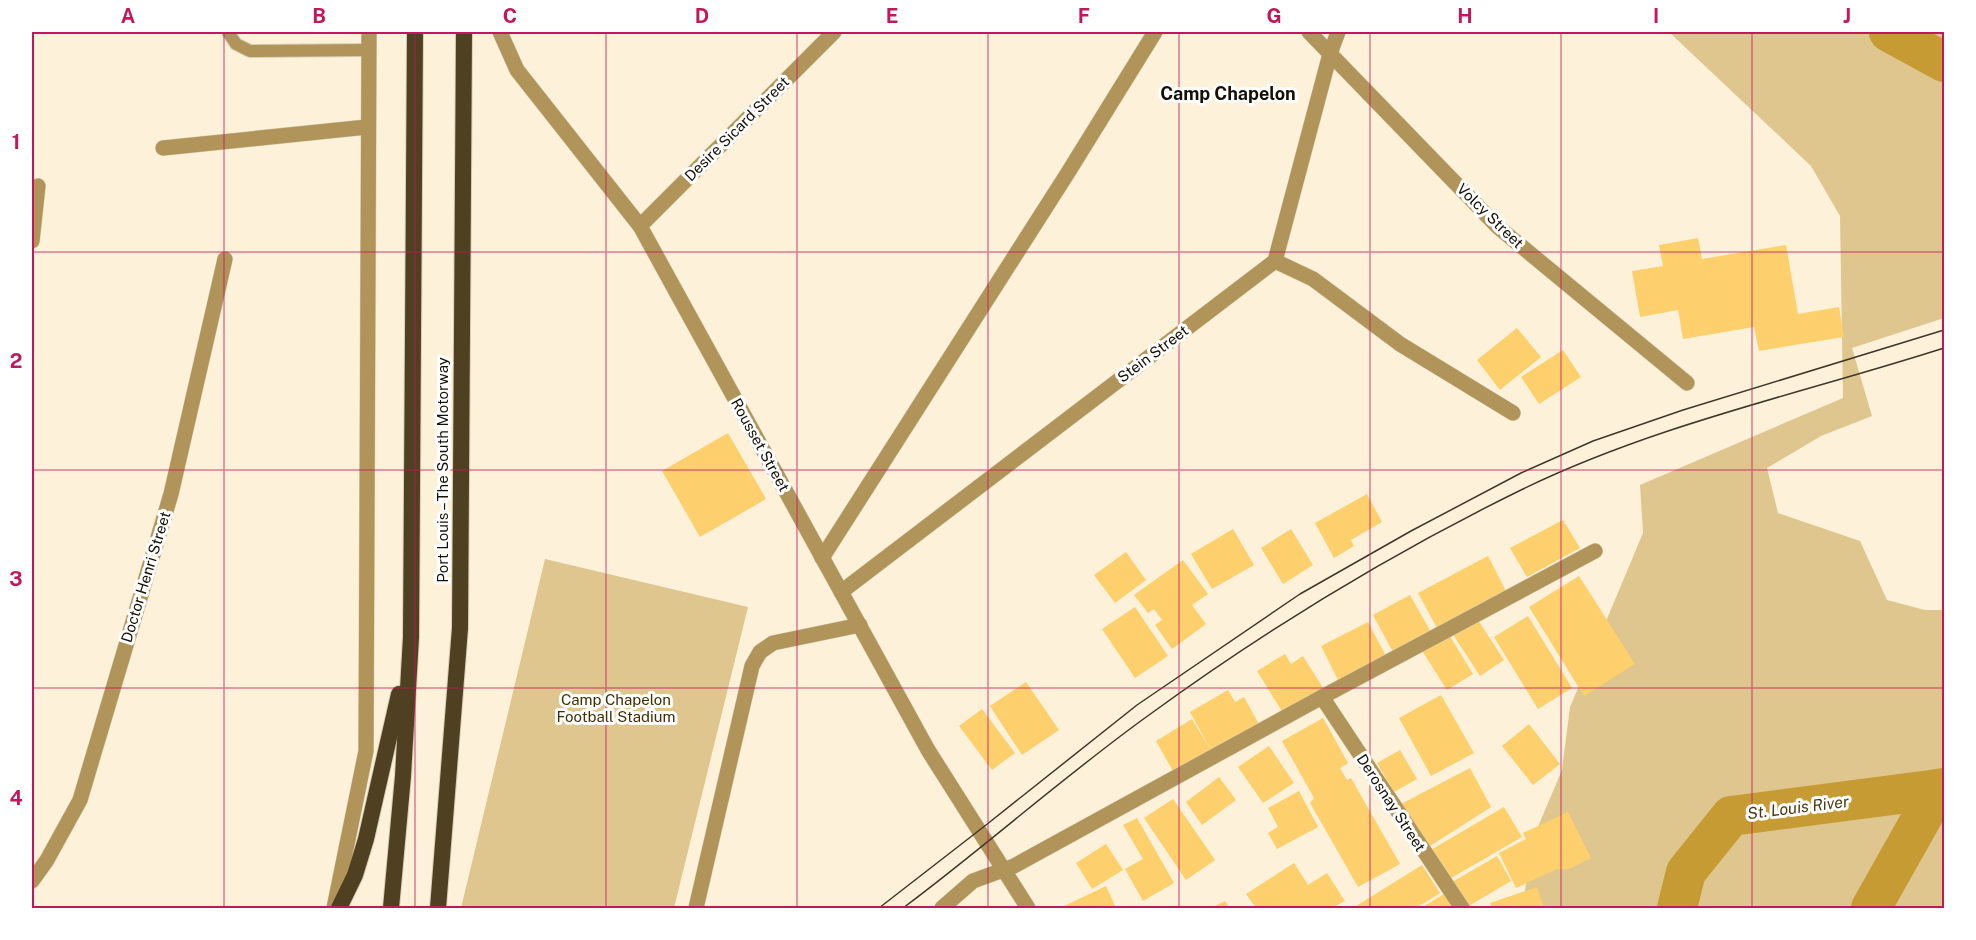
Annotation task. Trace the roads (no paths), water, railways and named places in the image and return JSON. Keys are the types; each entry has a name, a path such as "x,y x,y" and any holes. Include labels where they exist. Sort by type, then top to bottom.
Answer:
{"highway":[{"name":"Port Louis – The South Motorway","path":"391,909 403,776 411,637 415,32"},
{"name":"Port Louis – The South Motorway","path":"438,909 460,628 464,32"},
{"path":"337,909 356,875 411,637"}],"street":[{"path":"337,909 366,751 369,32"},
{"name":"Rousset Street","path":"500,32 517,70 640,226 928,750 1005,869 1028,909"},
{"name":"Desire Sicard Street","path":"640,226 834,32"},
{"path":"822,558 1155,32"},
{"name":"Volcy Street","path":"1309,32 1498,227 1687,383"},
{"path":"1338,32 1330,54 1275,261 1312,279 1400,344 1513,413"},
{"path":"163,148 367,127"},
{"path":"32,241 38,186"},
{"name":"Doctor Henri Street","path":"32,881 47,860 80,800 171,494 225,259"},
{"name":"Stein Street","path":"842,592 1275,261"},
{"path":"942,909 973,881 1024,861 1322,697 1595,551"},
{"path":"696,909 752,666 760,652 772,643 860,625"},
{"name":"Derosnay Street","path":"1322,697 1462,909"}],"lane":[{"path":"228,32 236,44 250,51 369,50"}],"waterway":[{"name":"St. Louis River","path":"1889,32 1944,62"},
{"name":"St. Louis River","path":"1871,908 1938,789 1944,788"},
{"name":"St. Louis River","path":"1677,908 1686,872 1731,816 1938,789"}],"tram line":[{"path":"879,908 1137,705 1300,594 1411,531 1521,473 1593,441 1683,410 1944,330"},
{"path":"903,908 1086,762 1194,683 1331,594 1426,539 1523,489 1626,446 1731,411 1944,348"}],"district":[{"name":"Camp Chapelon","path":"1228,94"}],"park label":[{"name":"Camp Chapelon Football Stadium","path":"616,708"}]}
